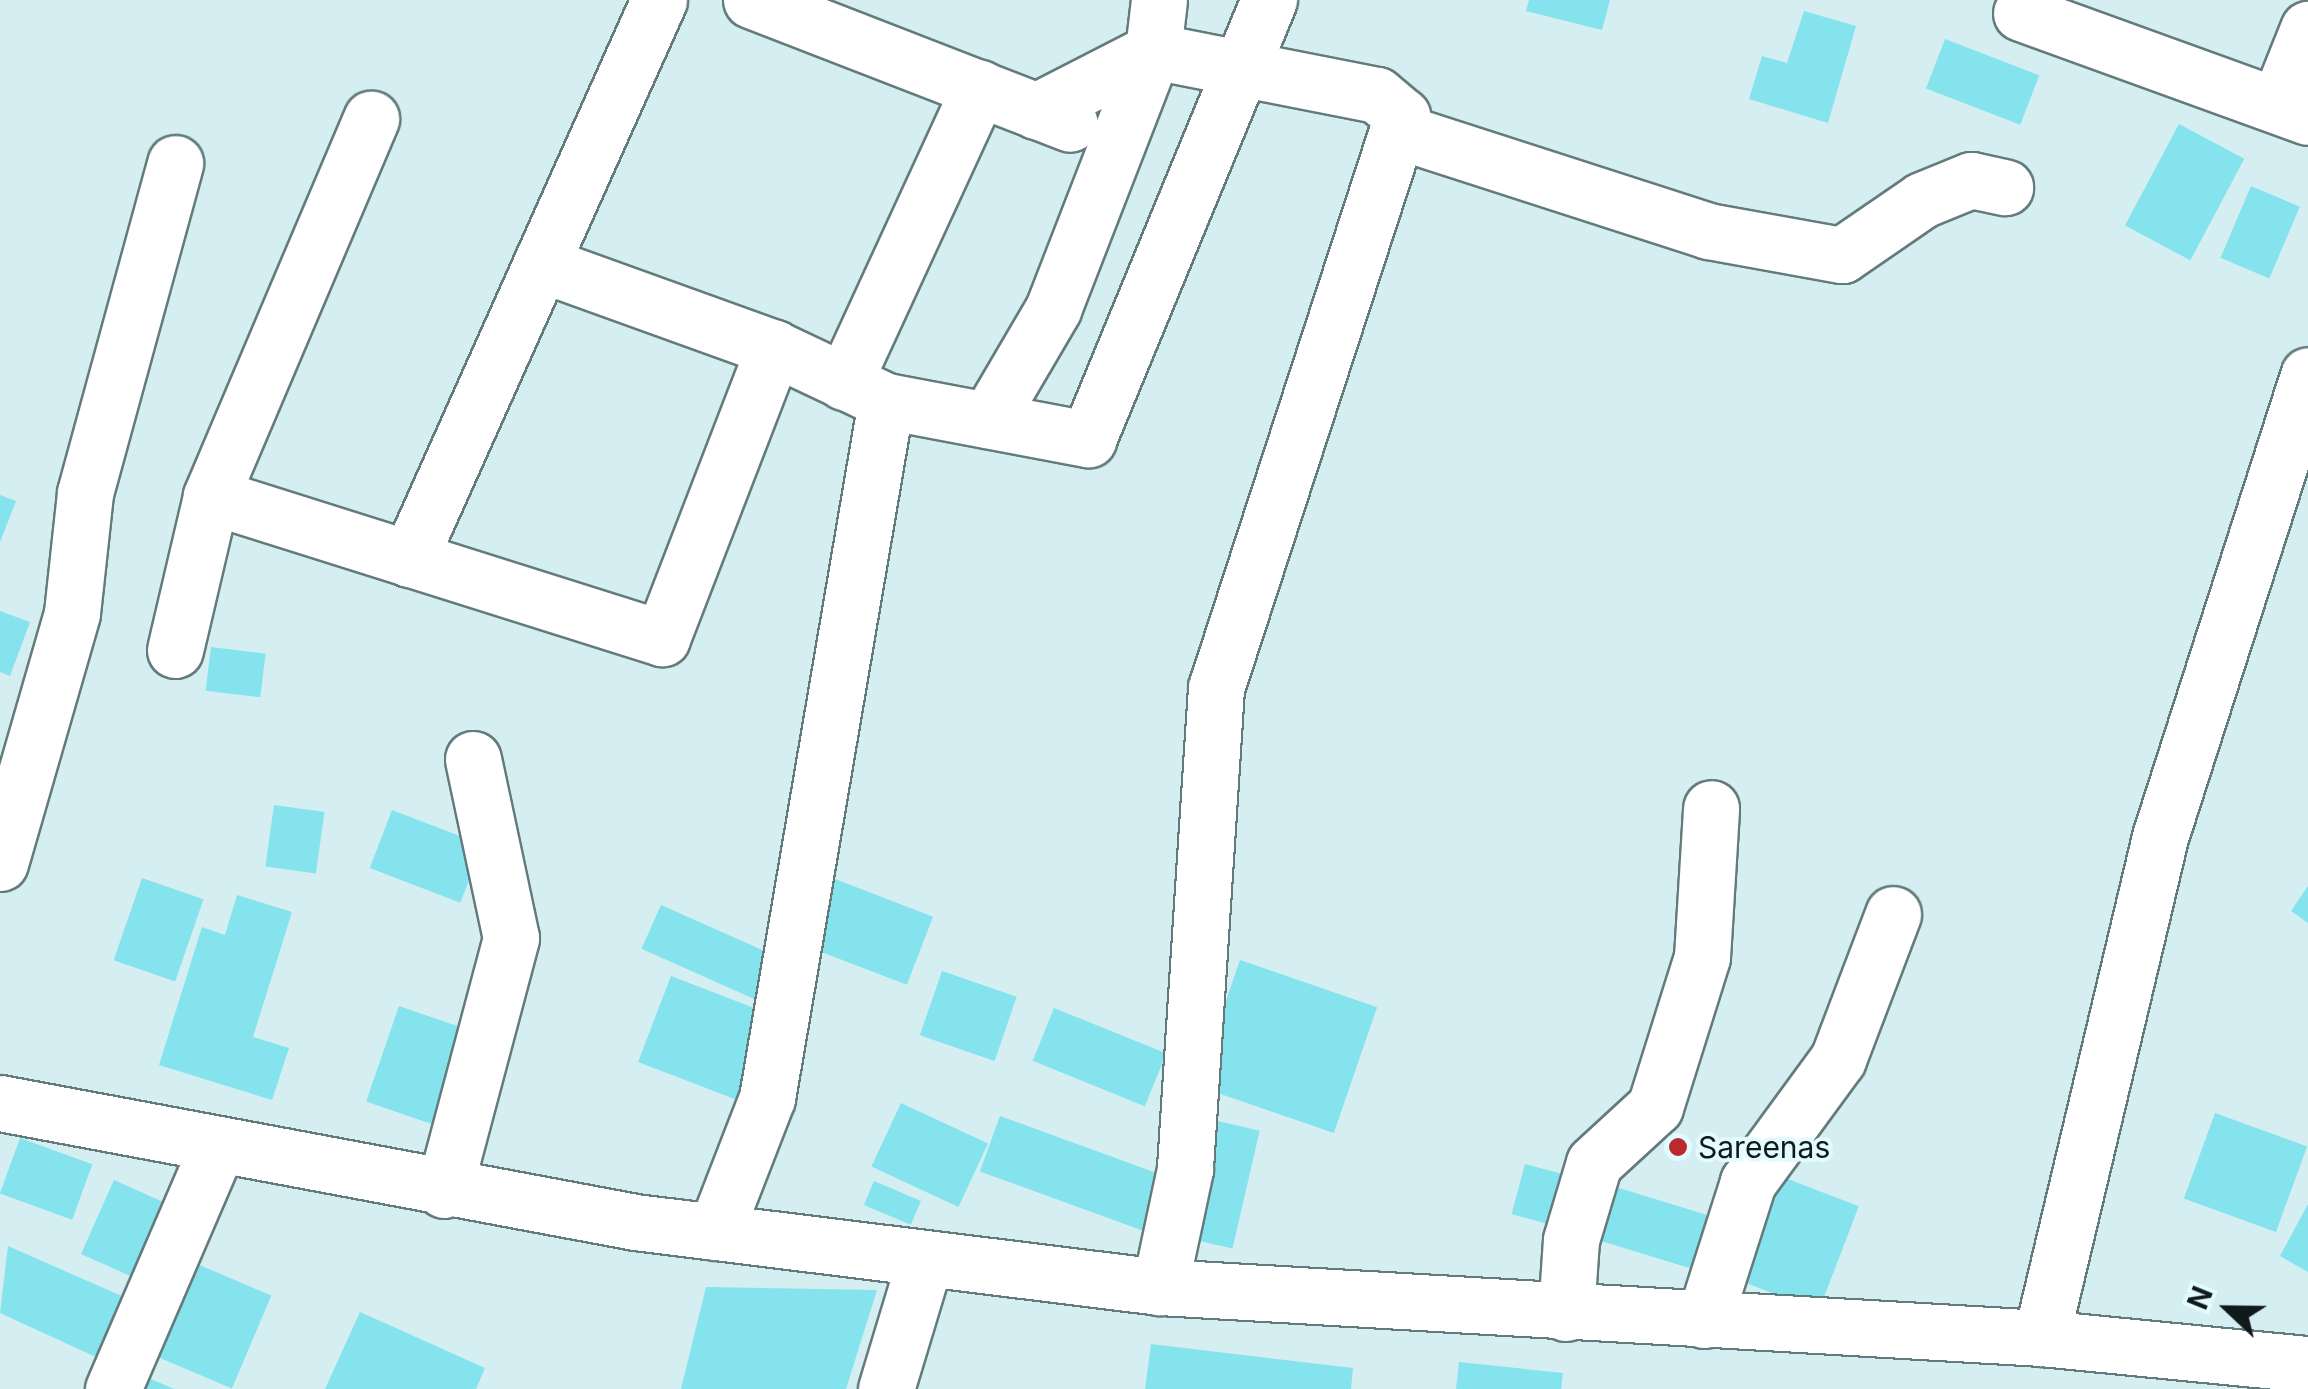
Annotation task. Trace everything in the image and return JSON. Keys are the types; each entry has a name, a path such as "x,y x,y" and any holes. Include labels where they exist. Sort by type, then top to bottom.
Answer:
{"street":[{"path":"409,559 659,0"},
{"path":"751,0 1115,142"},
{"path":"541,264 774,348 865,392 1088,439 1247,70 1269,0"},
{"path":"2021,13 2293,111 2308,29"},
{"path":"1036,111 1156,25"},
{"path":"1156,25 1247,70 1378,95 1402,116 1402,132 1216,688 1185,1169 1160,1288"},
{"path":"988,420 1053,309 1156,25"},
{"path":"714,1232 766,1098 865,392 979,88"},
{"path":"175,650 212,496 371,118"},
{"path":"1402,132 1708,230 1842,254 1922,200 1971,180 2006,188"},
{"path":"0,863 72,613 85,492 175,163"},
{"path":"212,496 662,638 774,348"},
{"path":"2040,1338 2160,836 2308,375"},
{"path":"444,1190 512,938 473,759"},
{"path":"1566,1313 1572,1240 1594,1164 1655,1106 1702,957 1711,808"},
{"path":"1704,1320 1748,1182 1838,1059 1893,914"},
{"path":"0,1103 444,1190 714,1232 1160,1288 2040,1338 2308,1364"},
{"path":"113,1389 218,1145"},
{"path":"886,1389 926,1260"}],"building":[{"path":"1529,0 1610,0 1602,30 1526,11"},
{"path":"1804,11 1856,26 1828,123 1749,99 1762,56 1787,63"},
{"path":"1945,39 2039,75 2020,125 1926,88"},
{"path":"2179,124 2244,159 2190,260 2125,226"},
{"path":"2251,186 2300,207 2269,279 2221,258"},
{"path":"0,495 16,501 0,542"},
{"path":"0,611 30,622 10,676 0,672"},
{"path":"211,647 266,654 260,697 206,691"},
{"path":"274,805 325,812 316,873 265,866"},
{"path":"392,810 483,845 460,903 370,868"},
{"path":"142,878 203,899 175,981 114,960"},
{"path":"835,879 933,917 907,985 809,947"},
{"path":"2308,886 2308,923 2291,911"},
{"path":"237,895 292,912 253,1037 289,1048 272,1100 159,1065 202,927 225,935"},
{"path":"661,905 774,955 755,999 641,949"},
{"path":"1240,960 1377,1007 1334,1133 1197,1086"},
{"path":"942,971 1017,997 995,1061 920,1035"},
{"path":"671,976 771,1014 738,1100 638,1062"},
{"path":"399,1006 477,1033 445,1129 366,1101"},
{"path":"1054,1008 1166,1053 1145,1106 1033,1061"},
{"path":"901,1103 988,1144 958,1207 871,1166"},
{"path":"2215,1113 2307,1147 2276,1232 2184,1199"},
{"path":"1000,1116 1173,1179 1153,1234 980,1171"},
{"path":"1209,1119 1260,1131 1232,1249 1182,1237"},
{"path":"20,1138 92,1164 72,1220 0,1194"},
{"path":"1525,1164 1585,1180 1571,1230 1512,1214"},
{"path":"1772,1173 1859,1206 1819,1311 1732,1278"},
{"path":"114,1180 183,1211 150,1285 81,1254"},
{"path":"1593,1180 1720,1219 1704,1272 1577,1234"},
{"path":"874,1181 921,1201 911,1225 864,1205"},
{"path":"2308,1204 2308,1272 2280,1256"},
{"path":"8,1246 124,1297 98,1358 0,1313"},
{"path":"183,1258 271,1296 232,1388 144,1351"},
{"path":"706,1287 877,1290 846,1389 681,1389"},
{"path":"360,1312 485,1368 476,1389 325,1389"},
{"path":"1151,1344 1353,1368 1351,1389 1145,1389"},
{"path":"1459,1362 1563,1373 1561,1389 1456,1389"},
{"path":"144,1376 174,1389 138,1389"}],"place":[{"name":"Sareenas","path":"1678,1147"}]}
